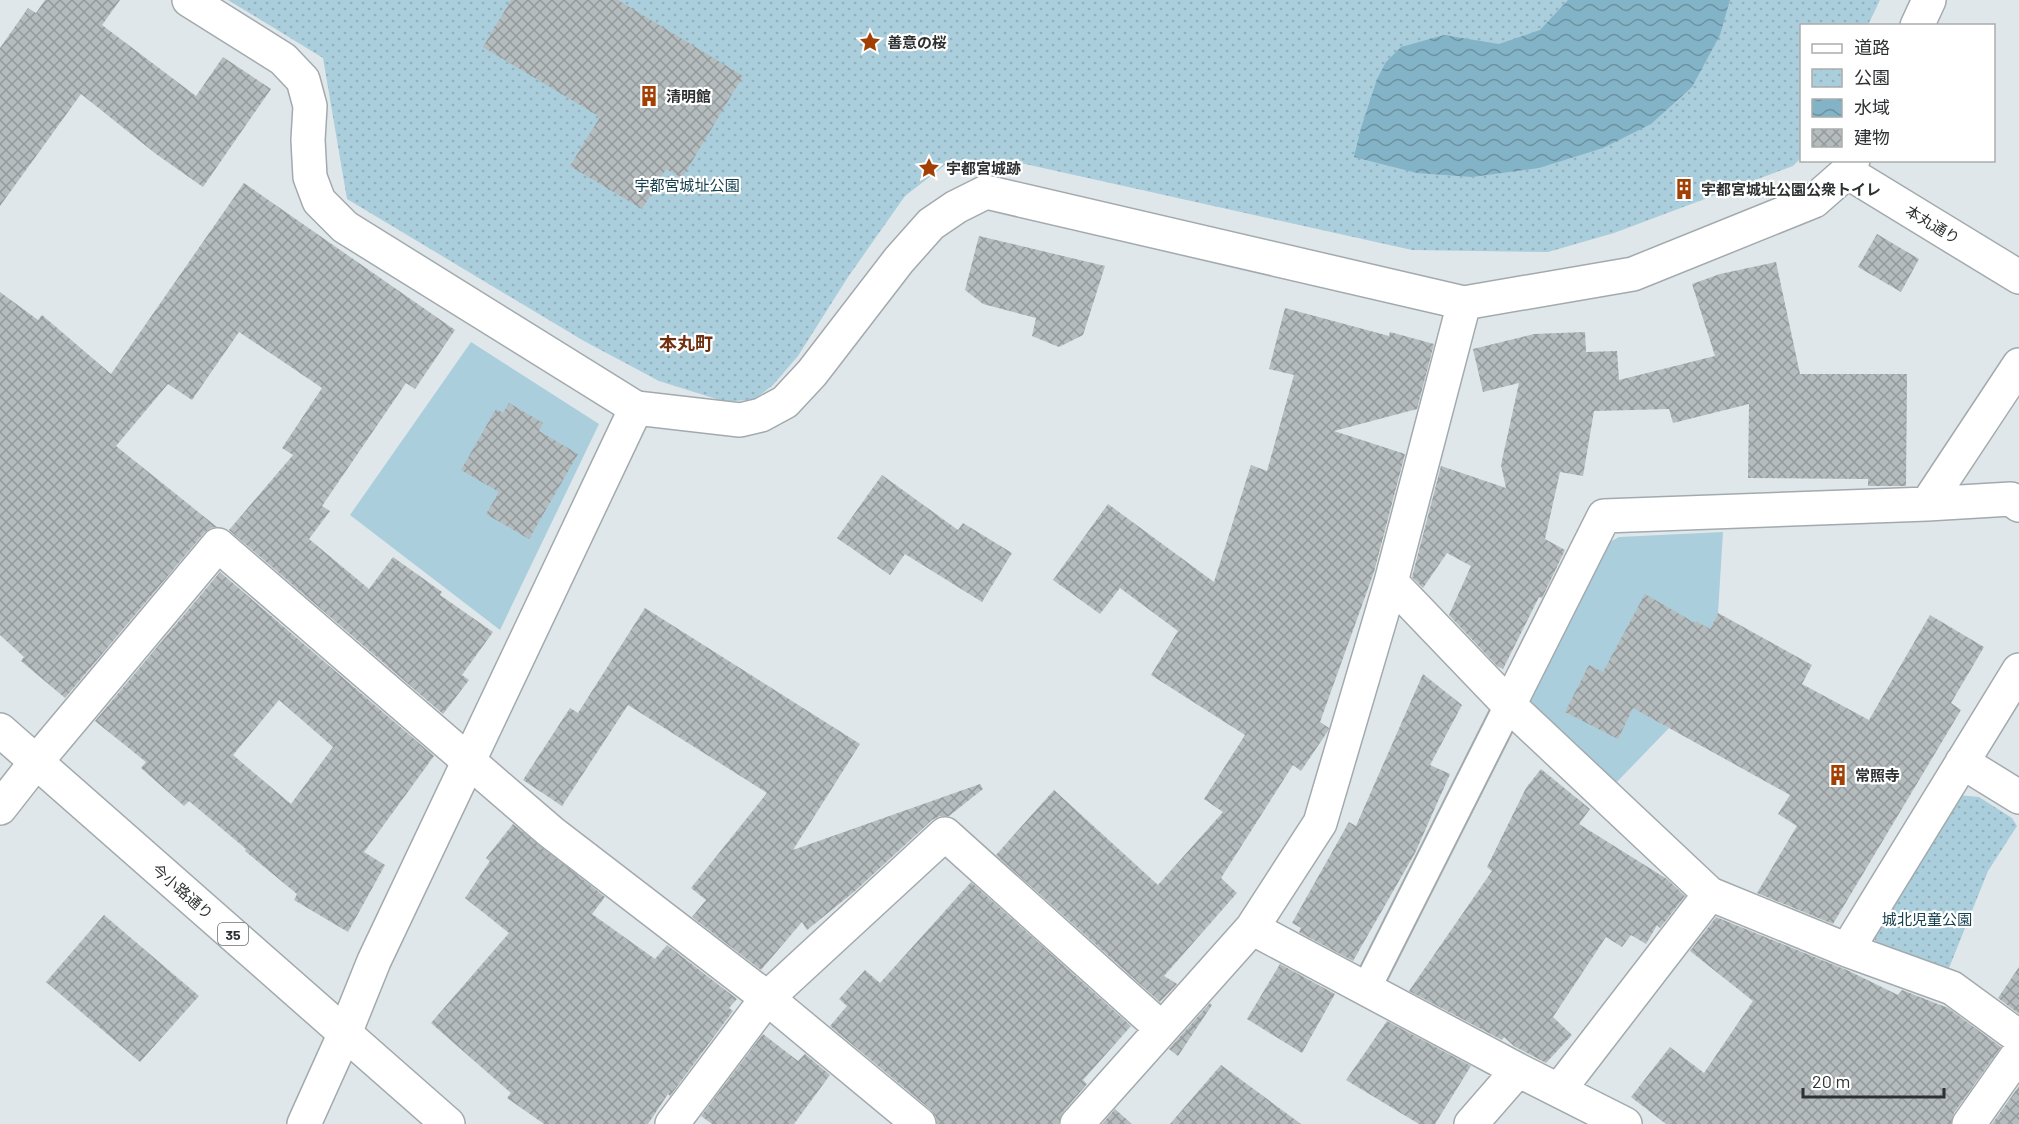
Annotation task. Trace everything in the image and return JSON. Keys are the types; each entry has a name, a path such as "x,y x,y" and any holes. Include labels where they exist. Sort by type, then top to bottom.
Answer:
{"street":[{"path":"189,0 282,59 303,80 310,106 308,140 310,177 319,201 345,227 636,408 740,420 761,415 785,402 812,373 899,260 931,224 956,207 986,192 1464,303 1633,274 1814,201 1850,166"},
{"path":"1918,24 1929,0"},
{"name":"本丸通り","path":"1850,166 2019,277"},
{"path":"1077,1124 1252,928 1320,823 1391,582 1464,303"},
{"path":"1928,504 2019,365"},
{"path":"304,1124 345,1034 374,962 636,408"},
{"path":"1509,705 1604,516 2011,500 2019,505"},
{"path":"0,807 218,545 551,832 767,998 919,1124"},
{"path":"1391,582 1509,705 1710,894 1847,950 1952,988 2019,1037"},
{"path":"1847,950 2019,670"},
{"name":"今小路通り","path":"0,729 448,1124"},
{"path":"1962,762 2019,796"},
{"path":"672,1124 767,998 945,834 1161,1028"},
{"path":"1559,1090 1710,894"},
{"path":"1252,928 1518,1070 1625,1124"},
{"path":"1969,1124 2019,1053"},
{"path":"1471,1124 1518,1070"}],"lane":[{"path":"1366,989 1509,705"}],"green space":[{"name":"宇都宮城址公園","path":"228,0 1880,0 1868,24 1800,24 1800,159 1793,166 1614,233 1548,252 1412,250 1007,160 983,159 945,165 905,196 848,277 798,356 773,385 755,399 726,402 659,381 584,341 347,199 323,58"},
{"path":"471,342 599,424 500,630 350,515"},
{"path":"1723,532 1718,613 1710,629 1696,622 1645,714 1669,728 1613,786 1529,705 1525,696 1595,550 1619,537"},
{"name":"城北児童公園","path":"1958,795 1979,797 2012,818 2017,826 1988,871 1949,968 1875,942 1874,931"}],"water":[{"path":"1568,0 1730,0 1720,35 1692,87 1651,124 1603,148 1539,168 1472,177 1417,173 1354,157 1377,79 1386,62 1401,47 1444,35 1499,44 1540,30"}],"building":[{"path":"45,0 120,0 102,25 196,96 223,57 271,89 203,187 156,154 81,94 0,206 0,48 28,8 36,13"},
{"name":"清明館","path":"511,0 618,0 743,76 682,178 666,169 642,209 570,166 600,117 483,47"},
{"path":"244,183 455,330 415,389 406,383 322,506 330,511 309,539 369,589 393,557 442,592 440,595 493,632 462,675 469,680 443,714 229,530 293,455 282,448 322,388 239,332 192,400 168,384 116,446 217,527 204,533 65,698 21,661 24,657 0,635 0,292 38,320 42,315 111,374"},
{"path":"1877,234 1919,259 1901,292 1858,267"},
{"path":"979,236 1105,266 1083,335 1059,347 1032,336 1036,318 983,304 965,290"},
{"path":"1776,262 1800,374 1907,374 1906,486 1868,486 1868,479 1748,478 1749,404 1673,423 1669,409 1594,411 1583,476 1560,472 1545,539 1565,550 1503,669 1497,666 1449,615 1471,566 1447,553 1423,588 1412,577 1441,466 1506,488 1501,465 1519,383 1483,392 1473,349 1534,334 1585,332 1586,352 1617,351 1619,380 1715,356 1692,284 1720,274"},
{"path":"1285,308 1389,336 1390,332 1434,344 1417,409 1334,431 1405,454 1374,572 1320,722 1329,728 1301,771 1293,765 1221,878 1237,893 1164,976 1177,984 1160,1002 996,855 1054,790 1158,885 1223,812 1204,799 1245,735 1151,675 1178,631 1120,588 1100,614 1053,580 1108,504 1214,582 1251,465 1267,471 1294,375 1269,369"},
{"path":"509,403 543,423 539,431 578,454 529,539 486,514 499,492 461,470 496,409 503,413"},
{"path":"882,475 958,530 963,523 1012,553 982,602 905,554 890,575 837,538"},
{"path":"220,572 434,756 364,852 385,865 348,932 294,900 297,894 189,801 184,806 141,768 146,762 95,721","holes":["279,700 333,747 291,804 233,755"]},
{"name":"常照寺","path":"1645,594 1695,623 1696,621 1710,629 1718,613 1812,665 1802,684 1869,720 1930,615 1984,647 1951,703 1961,710 1833,924 1757,893 1797,826 1778,814 1790,795 1633,708 1618,739 1565,712 1589,665 1603,672"},
{"path":"645,608 860,744 793,850 980,784 983,789 949,816 940,816 932,820 855,891 807,930 802,922 761,970 692,917 706,900 691,888 767,793 628,705 562,806 523,780 570,708 578,713"},
{"path":"1423,674 1462,705 1430,765 1450,774 1415,853 1353,961 1299,932 1301,928 1292,923 1349,822 1356,826"},
{"path":"1541,769 1590,809 1579,824 1667,879 1685,896 1660,928 1657,925 1646,944 1631,935 1622,947 1606,937 1553,1017 1572,1035 1546,1063 1514,1046 1504,1037 1502,1040 1409,991 1492,871 1487,867 1526,788"},
{"path":"513,824 605,897 592,914 655,959 667,945 737,999 729,1008 733,1011 670,1096 668,1094 648,1124 544,1124 507,1098 511,1093 431,1023 509,933 465,898 490,861 486,858"},
{"path":"971,882 1131,1026 1083,1080 1087,1084 1063,1112 1059,1124 937,1124 936,1117 931,1110 830,1026 847,1006 839,999 865,970 880,983"},
{"path":"104,915 199,996 140,1062 46,982"},
{"path":"1716,917 1849,971 1898,995 1902,990 1948,1008 2001,1047 1954,1113 1951,1124 1666,1124 1631,1097 1670,1047 1704,1073 1753,1001 1690,951"},
{"path":"1280,964 1335,994 1302,1053 1247,1019"},
{"path":"2019,967 2019,1014 1998,998"},
{"path":"1210,1003 1212,1005 1178,1056 1169,1049"},
{"path":"1387,1021 1471,1066 1435,1124 1419,1124 1346,1080"},
{"path":"763,1034 798,1061 805,1054 830,1075 794,1124 712,1124 701,1116"},
{"path":"1221,1065 1301,1124 1170,1124"},
{"path":"2019,1086 2019,1124 1992,1124"},
{"path":"1115,1109 1132,1124 1102,1124"}],"place":[{"name":"善意の桜","path":"870,42"},
{"name":"清明館","path":"649,96"},
{"name":"宇都宮城跡","path":"929,168"},
{"name":"宇都宮城址公園公衆トイレ","path":"1684,189"},
{"name":"常照寺","path":"1838,775"}],"district":[{"name":"本丸町","path":"686,343"}]}
